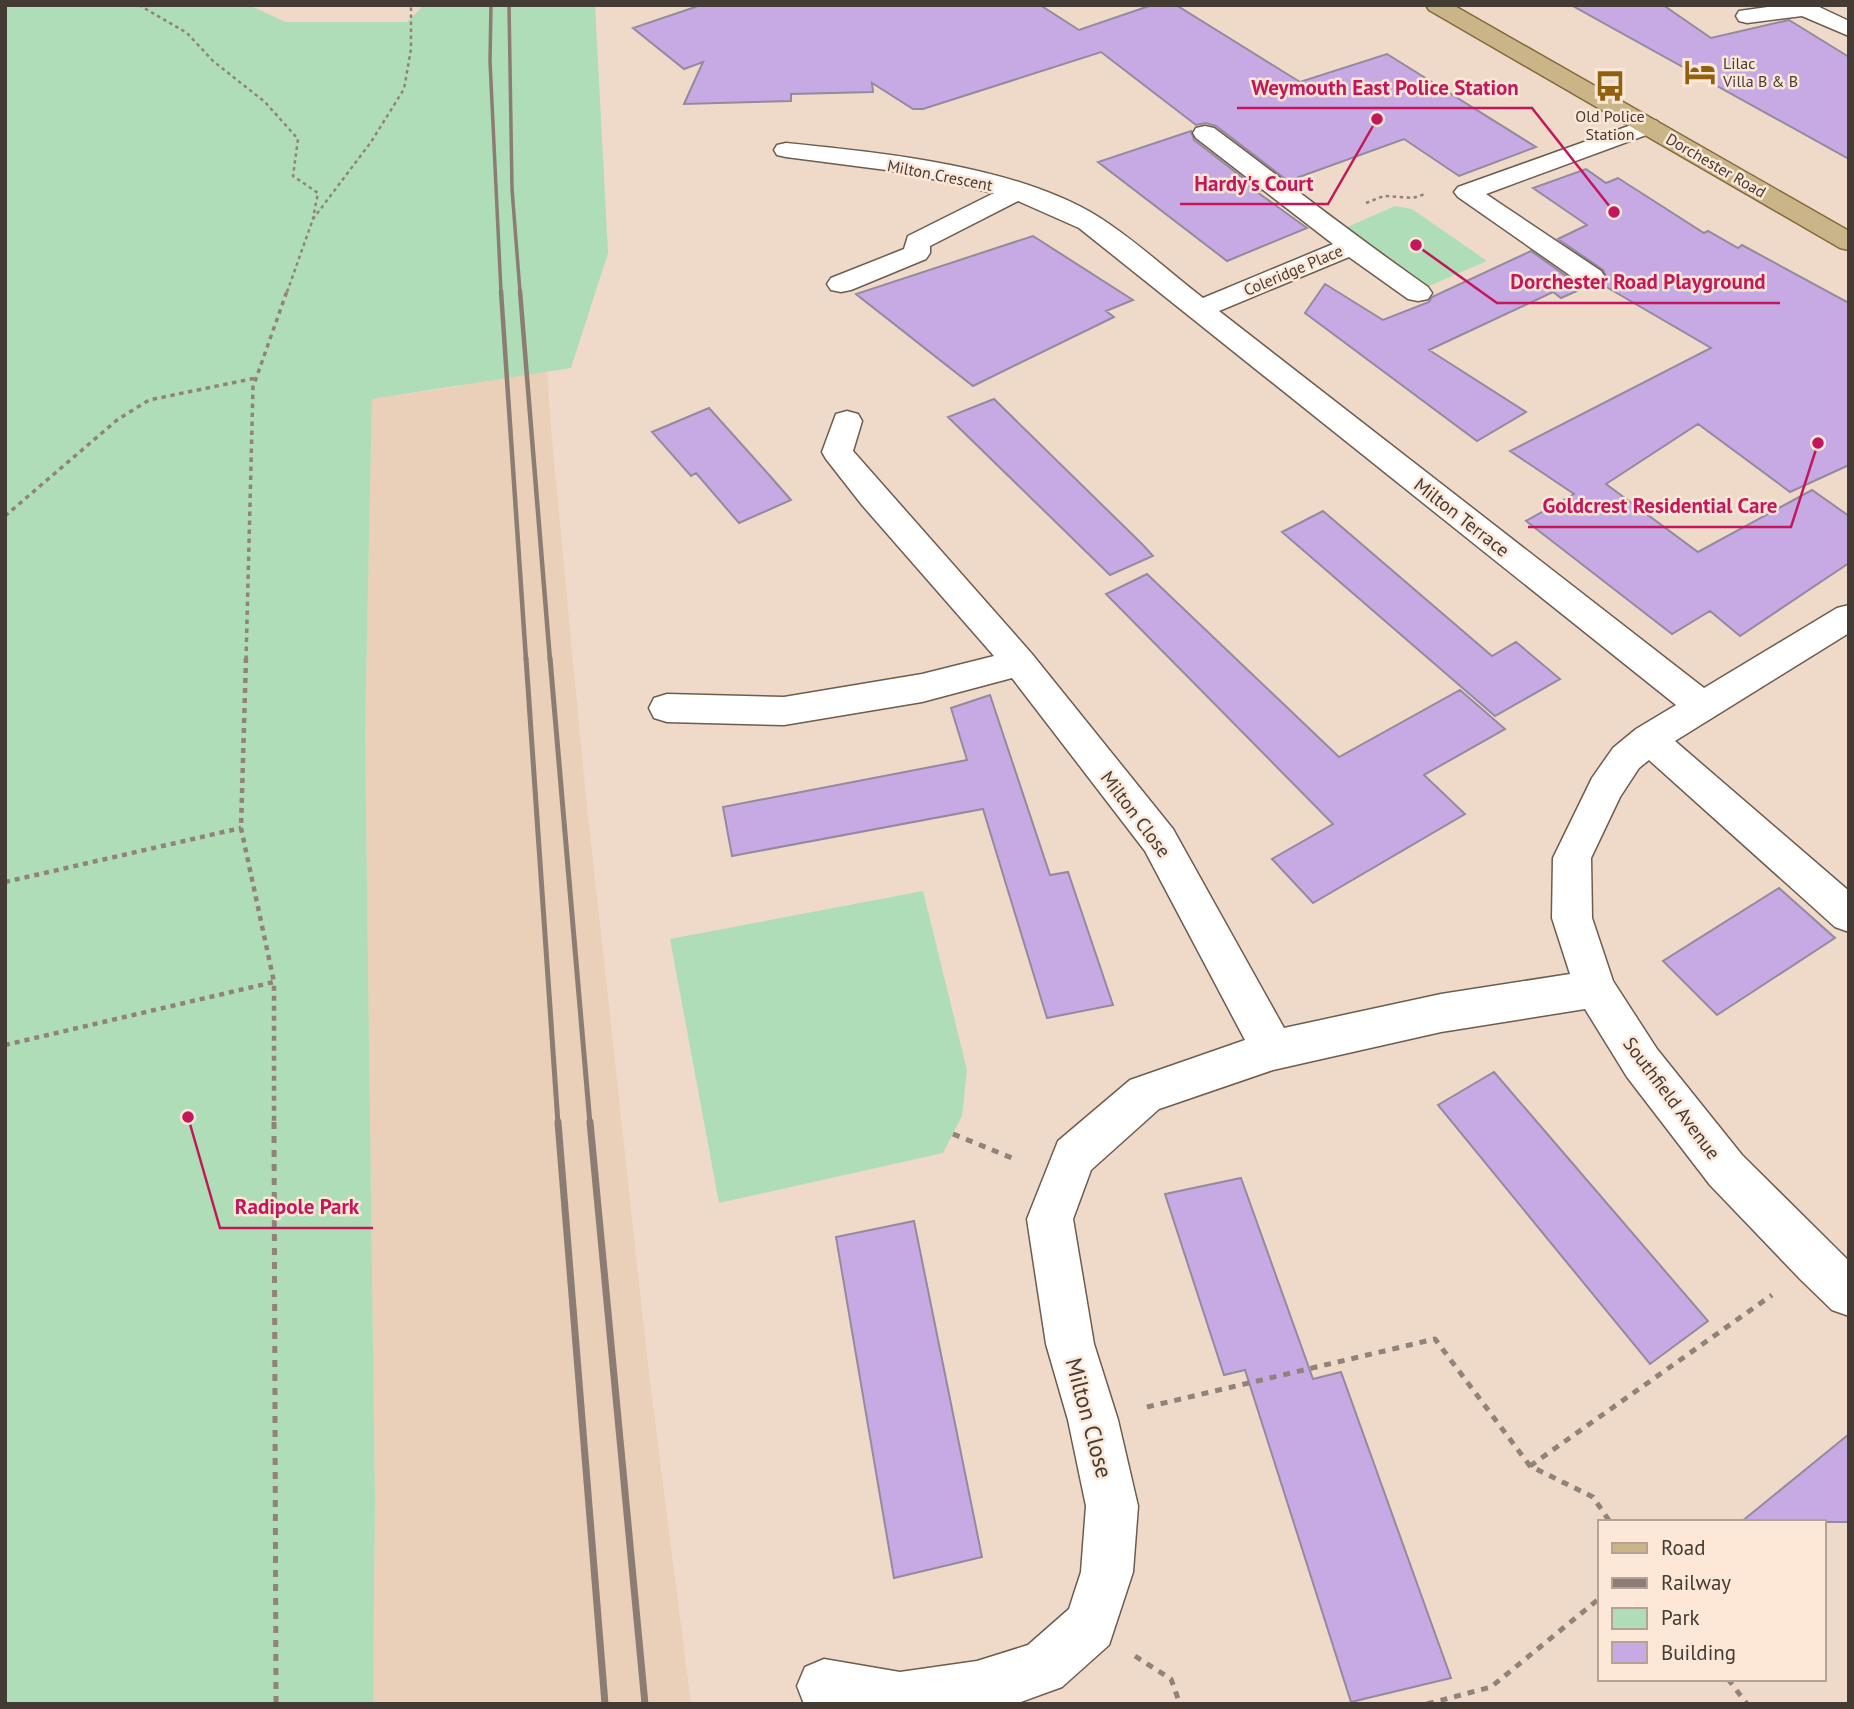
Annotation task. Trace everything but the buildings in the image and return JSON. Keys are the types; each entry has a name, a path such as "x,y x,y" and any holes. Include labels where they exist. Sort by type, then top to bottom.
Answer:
{"main road":[{"name":"Dorchester Road","path":"1437,5 1849,242"}],"street":[{"path":"1747,16 1805,9 1849,29"},
{"path":"1591,276 1467,192 1648,126"},
{"path":"1205,133 1323,221 1351,246"},
{"name":"Milton Crescent","path":"786,150 976,179 1061,207 1087,222"},
{"path":"841,284 917,254 917,242 1017,191"},
{"name":"Milton Terrace","path":"1087,222 1702,706"},
{"name":"Coleridge Place","path":"1199,310 1351,246 1418,293"},
{"name":"Milton Close","path":"847,421 837,452 873,497 1020,663 1159,840 1273,1051"},
{"path":"1702,706 1849,617"},
{"path":"667,708 784,710 922,688 1020,663"},
{"name":"Southfield Avenue","path":"1702,706 1649,739 1626,758 1605,789 1572,859 1572,918 1595,989 1642,1063 1726,1170 1816,1263 1849,1293"},
{"path":"1649,739 1849,915"},
{"name":"Milton Close","path":"1090,1626 1107,1572 1112,1506 1093,1420 1070,1344 1050,1219 1074,1156 1145,1094 1273,1051 1441,1013 1595,989"},
{"path":"824,1686 900,1700 977,1688 1043,1668 1090,1626"}],"path":[{"path":"139,5 187,33 213,61 265,102 298,139 293,176 318,193 313,219 253,387 241,828 274,982 276,1704"},
{"path":"313,219 370,142 404,89 411,49 411,5"},
{"path":"5,516 117,420 149,400 257,378"},
{"path":"5,882 241,828"},
{"path":"5,1045 274,982"},
{"path":"953,1134 1065,1180"},
{"path":"1530,1466 1816,1263"},
{"path":"1093,1420 1435,1339 1530,1466 1593,1497 1610,1520"},
{"path":"1426,1704 1491,1687 1598,1600"},
{"path":"1090,1626 1171,1679 1180,1704"},
{"path":"1729,1681 1746,1704"}],"shaded area":[{"path":"535,189 551,428 584,778 649,1374 691,1704 373,1704 375,1500 365,733 372,399 462,386"}],"green space":[{"path":"5,5 249,5 285,22 407,22 424,5 595,5 608,253 571,368 372,399 365,733 375,1500 373,1704 5,1704"},
{"path":"1395,206 1412,209 1487,261 1429,286 1345,228"},
{"path":"923,891 967,1070 962,1116 943,1153 719,1203 670,939"}],"railway":[{"path":"491,5 490,61 501,292"},
{"path":"509,5 512,189 520,292"},
{"path":"501,291 526,660"},
{"path":"520,291 550,660"},
{"path":"526,658 558,1124"},
{"path":"550,658 590,1124"},
{"path":"558,1122 605,1704"},
{"path":"590,1122 645,1704"}],"place":[{"name":"Lilac Villa B & B","path":"1700,72"},
{"name":"Old Police Station","path":"1610,86"},
{"name":"Hardy's Court","path":"1377,119"},
{"name":"Weymouth East Police Station","path":"1614,212"},
{"name":"Dorchester Road Playground","path":"1416,245"},
{"name":"Goldcrest Residential Care","path":"1818,443"},
{"name":"Radipole Park","path":"188,1117"}]}
